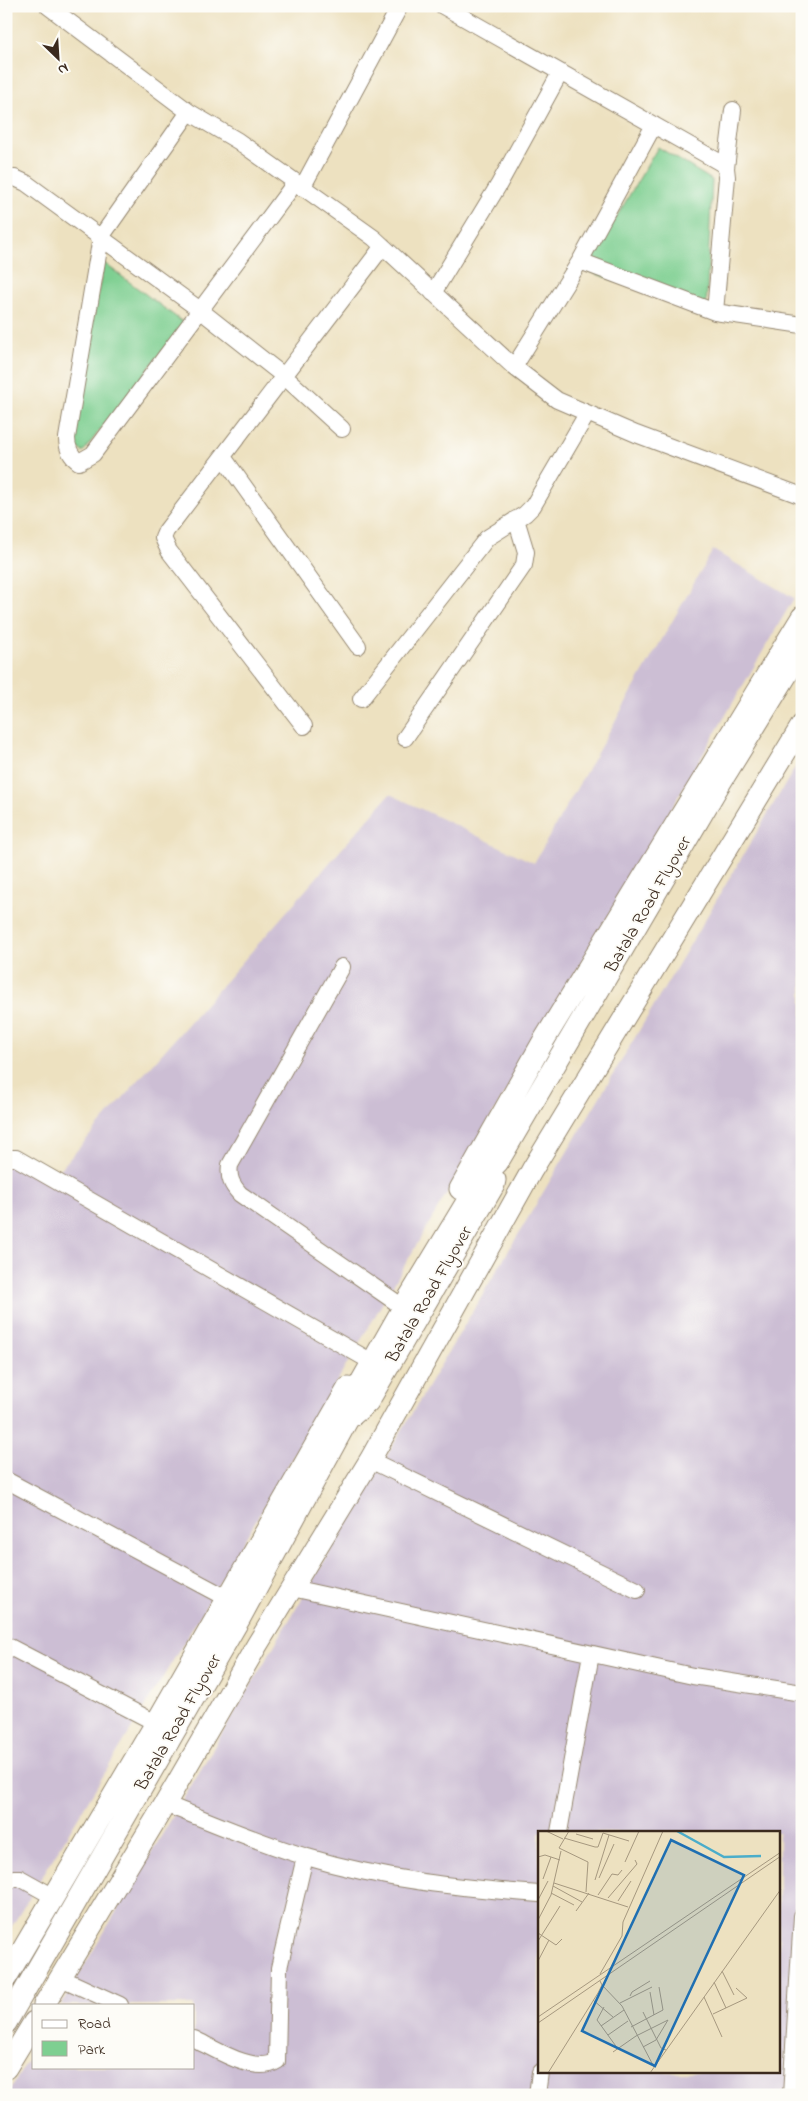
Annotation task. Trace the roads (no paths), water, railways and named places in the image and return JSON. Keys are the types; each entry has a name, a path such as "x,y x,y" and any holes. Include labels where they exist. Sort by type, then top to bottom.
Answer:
{"main road":[{"path":"6,1978 156,1723 397,1304 544,1040 802,616"},
{"name":"Batala Road Flyover","path":"6,2023 240,1618 348,1419 368,1402 494,1185 498,1162 719,785 802,650"},
{"path":"45,2004 370,1460 532,1170 802,726"},
{"path":"6,2068 32,2025"}],"street":[{"path":"48,6 189,112 238,142 384,246 514,366 557,400 587,414 802,496"},
{"path":"189,112 101,237 67,438 69,451 79,462 92,454 200,310 299,185 400,6"},
{"path":"443,6 715,158 726,168"},
{"path":"433,293 498,186 560,73"},
{"path":"715,312 727,176 726,168 733,110"},
{"path":"514,366 580,261 654,125"},
{"path":"6,178 15,178 26,183 200,310 285,377 342,429"},
{"path":"304,726 169,551 163,538 166,531 384,246"},
{"path":"580,261 715,312 802,325"},
{"path":"361,699 487,538 533,506 587,414"},
{"path":"224,457 358,646"},
{"path":"405,738 524,565 526,552 516,519"},
{"path":"342,967 230,1165 230,1181 240,1194 397,1304"},
{"path":"6,1158 16,1158 365,1358"},
{"path":"370,1460 636,1590"},
{"path":"6,1480 228,1598"},
{"path":"292,1588 693,1676 802,1694"},
{"path":"6,1644 156,1723"},
{"path":"559,1831 591,1654"},
{"path":"165,1804 305,1857 342,1867 443,1886 538,1894"},
{"path":"195,2039 247,2064 270,2065 276,2061 279,1968 305,1857"},
{"path":"6,1883 14,1878 20,1878 54,1896"},
{"path":"790,2095 802,1916"},
{"path":"60,1978 118,2004"},
{"path":"537,2095 540,2074"}]}
